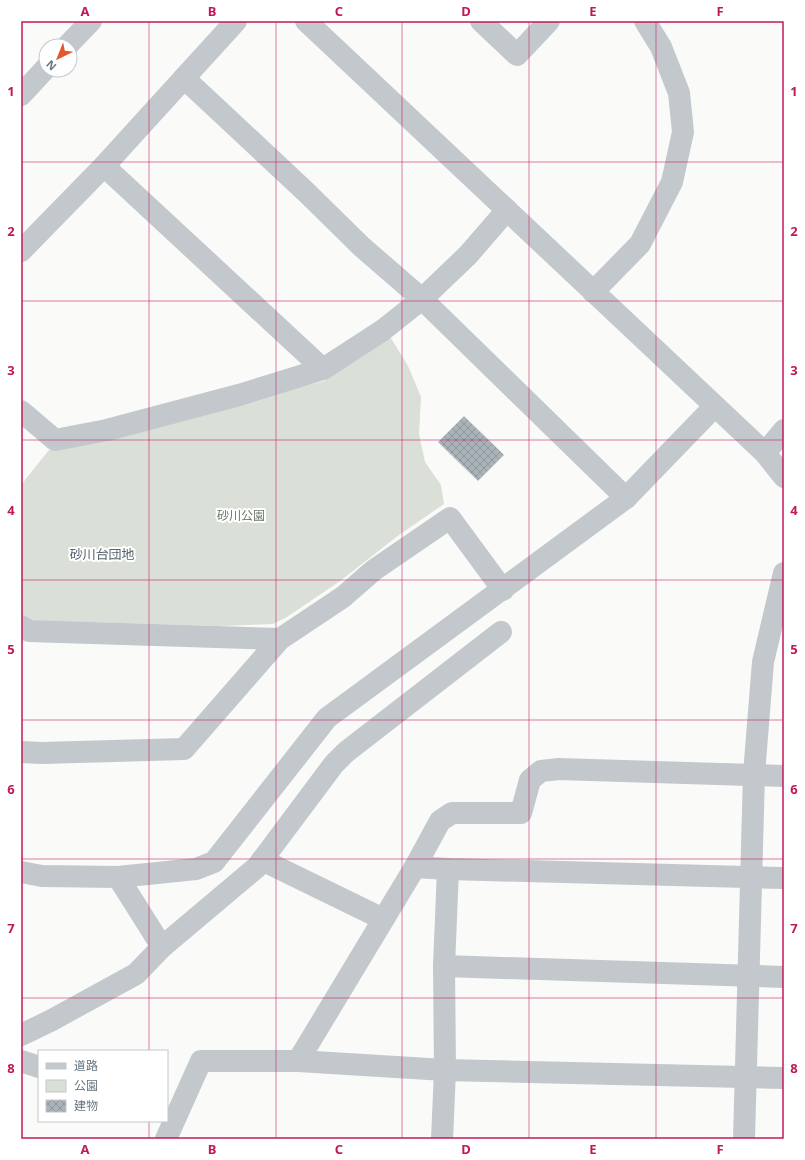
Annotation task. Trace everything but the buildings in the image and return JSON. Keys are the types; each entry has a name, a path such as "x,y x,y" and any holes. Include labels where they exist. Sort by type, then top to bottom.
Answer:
{"street":[{"path":"75,38 91,21"},
{"path":"21,251 104,166 236,21"},
{"path":"306,21 714,407 765,453 784,477"},
{"path":"481,21 517,55 549,21"},
{"path":"593,292 640,244 672,182 683,132 677,86 661,47 645,21"},
{"path":"21,95 38,77"},
{"path":"184,78 362,246 422,299 454,332 626,498"},
{"path":"104,166 323,369"},
{"path":"21,411 55,440 114,428 238,395 323,369 383,330 422,299 468,255 507,210"},
{"path":"21,872 42,876 118,877 196,869 214,862 327,718 503,590 626,498 714,407"},
{"path":"765,453 784,430"},
{"path":"21,752 42,753 184,749 280,639 343,597 374,570 450,518 503,590"},
{"path":"744,1139 754,774 763,662 784,573"},
{"path":"21,626 29,631 280,639"},
{"path":"21,1035 52,1020 136,974 162,947 258,867 334,764 346,752 501,632"},
{"path":"298,1061 415,867 440,821 452,813 521,813 530,780 541,771 559,769 784,776"},
{"path":"262,860 383,919"},
{"path":"415,867 784,878"},
{"path":"442,1139 445,1070 444,966 448,869"},
{"path":"118,877 162,947"},
{"path":"444,966 784,977"},
{"path":"21,1061 38,1067"},
{"path":"166,1139 201,1061 298,1061 445,1070 784,1078"}],"green space":[{"name":"砂川公園","path":"389,335 408,366 421,397 419,434 425,462 441,485 444,504 399,535 340,581 287,617 273,624 219,626 21,620 21,485 49,450 55,450 324,381"}],"district":[{"name":"砂川台団地","path":"102,554"}]}
